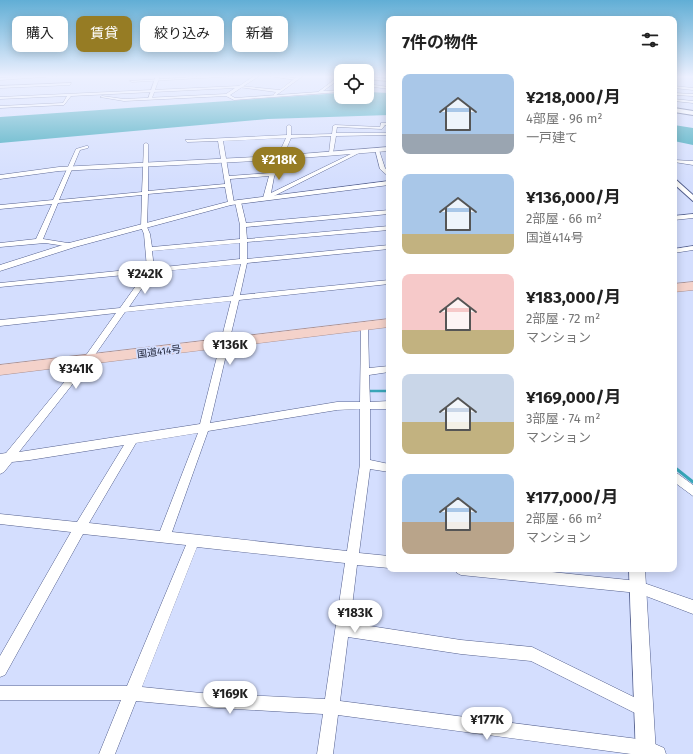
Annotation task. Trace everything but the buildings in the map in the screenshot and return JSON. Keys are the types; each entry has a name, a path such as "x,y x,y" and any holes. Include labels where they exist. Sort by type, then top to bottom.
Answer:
{"highway":[{"path":"677,288 693,286"},
{"name":"国道414号","path":"0,370 386,323"}],"main road":[{"path":"682,111 693,113"},
{"path":"677,179 693,194"},
{"path":"677,185 693,199"}],"street":[{"path":"386,124 383,124 378,150 383,169 386,172"},
{"path":"266,198 269,194 272,174 289,137 289,126"},
{"path":"331,153 335,126 382,128"},
{"path":"187,141 386,134"},
{"path":"164,537 201,439 226,343 244,262 243,225 228,185 220,139"},
{"path":"0,469 5,457 87,360 151,270 149,249 144,227 146,144"},
{"path":"39,240 68,169 78,149 86,147"},
{"path":"0,177 68,169 224,161 386,149"},
{"path":"266,198 361,151"},
{"path":"677,161 693,163"},
{"path":"381,163 386,162"},
{"path":"227,178 272,174"},
{"path":"0,268 72,245 235,202 386,182"},
{"path":"0,207 228,185"},
{"path":"243,225 386,212"},
{"path":"677,217 693,216"},
{"path":"149,249 386,228"},
{"path":"0,245 39,240 72,245"},
{"path":"0,285 386,247"},
{"path":"677,250 693,248"},
{"path":"0,323 386,282"},
{"path":"325,754 364,464 366,404 365,326"},
{"path":"366,372 386,369"},
{"path":"5,457 30,456 337,406 366,404 386,405"},
{"path":"0,670 132,440"},
{"path":"364,464 386,468"},
{"path":"677,478 693,491"},
{"path":"0,519 386,562"},
{"path":"106,754 194,540"},
{"path":"490,572 638,587 693,607"},
{"path":"0,693 131,693 201,700 331,707 650,752 643,710 637,572"},
{"path":"342,629 461,647 532,654 643,710"}],"shaded area":[{"path":"83,111 386,111 386,115 268,119 0,143 0,117"},
{"path":"677,125 693,128 693,145 677,142"}],"waterway":[{"path":"370,391 386,391"},
{"path":"677,469 693,482"}]}
